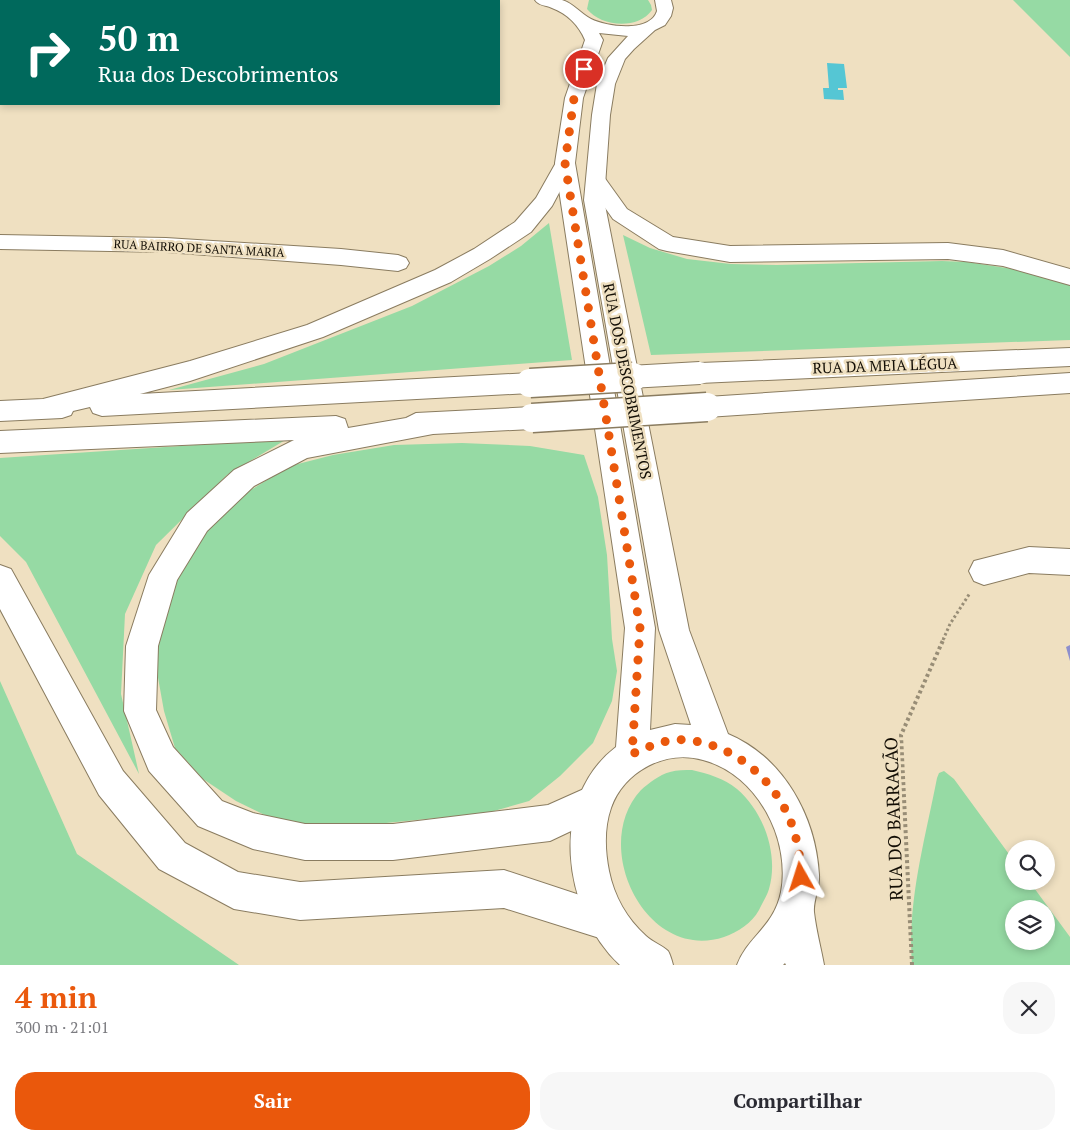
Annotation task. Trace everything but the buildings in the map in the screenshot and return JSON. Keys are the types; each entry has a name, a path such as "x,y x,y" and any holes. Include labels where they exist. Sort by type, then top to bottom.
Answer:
{"main road":[{"path":"543,0 578,13 610,30 623,31 650,26"},
{"name":"RUA DOS DESCOBRIMENTOS","path":"667,2 665,13 660,20 628,45 617,58 606,84 601,115 597,182 594,200 674,630 715,745"},
{"name":"RUA DOS DESCOBRIMENTOS","path":"578,13 594,40 574,98 565,163 640,628 632,754"},
{"path":"0,411 43,409 190,371 315,331 443,276 482,254 523,227 545,201 565,163"},
{"path":"597,182 620,214 667,244 730,254 948,251 1003,258 1070,277"},
{"name":"RUA BAIRRO DE SANTA MARIA","path":"0,242 166,245 341,257 398,263"},
{"name":"RUA DA MEIA LÉGUA","path":"43,409 700,373 1070,357"},
{"name":"RUA DA MEIA LÉGUA","path":"434,423 707,407 1070,382"},
{"path":"434,423 302,448 244,478 196,522 164,575 142,646 140,711 161,759 210,814 253,831 306,842 393,842 550,823 595,802"},
{"path":"0,442 434,423"},
{"path":"984,571 1029,560 1070,562"},
{"path":"0,579 112,783 172,856 234,890 300,901 504,889 609,922"},
{"path":"654,965 633,950 609,922 594,890 588,859 588,829 595,802 610,775 632,754 658,742 686,740 715,745 742,759 766,781 785,809 797,842 801,877 795,912 780,942 756,965"},
{"path":"795,912 805,965"}],"path":[{"name":"RUA DO BARRACÃO","path":"912,965 901,735 950,624 984,571"}],"green space":[{"path":"589,0 648,0 652,10 638,21 620,24 601,20 593,15 587,9"},
{"path":"1013,0 1070,0 1070,57"},
{"path":"549,223 572,360 169,390 264,364 412,306 489,266 521,246"},
{"path":"623,235 650,248 687,259 731,264 777,265 942,261 967,262 1019,270 1070,285 1070,340 651,355"},
{"path":"287,439 227,475 156,545 125,614 121,694 139,774 26,562 0,536 0,458"},
{"path":"462,443 530,446 584,455 598,497 607,555 612,639 617,671 612,701 593,743 560,776 529,801 487,813 366,825 313,825 271,818 236,801 203,779 175,748 164,711 157,672 158,636 181,564 203,533 228,504 290,466 333,455 394,445"},
{"path":"0,681 77,854 239,965 0,965"},
{"path":"692,770 727,782 747,799 762,822 767,835 772,862 772,876 768,892 753,919 739,930 724,937 696,940 671,933 650,917 634,894 624,868 621,840 626,813 641,790 666,773"},
{"path":"944,771 954,779 1005,849 1005,890 1036,890 1043,900 1005,900 1005,950 1055,950 1055,917 1070,937 1070,965 912,965 912,918 918,871 939,773"}],"water":[{"path":"827,63 844,64 847,88 838,88 838,90 843,90 844,100 824,99 823,88 829,88"}],"route":[{"path":"584,69 574,98 565,163 640,628 632,754 658,742 686,740 715,745 742,759 766,781 785,809 797,842 801,877"}]}
